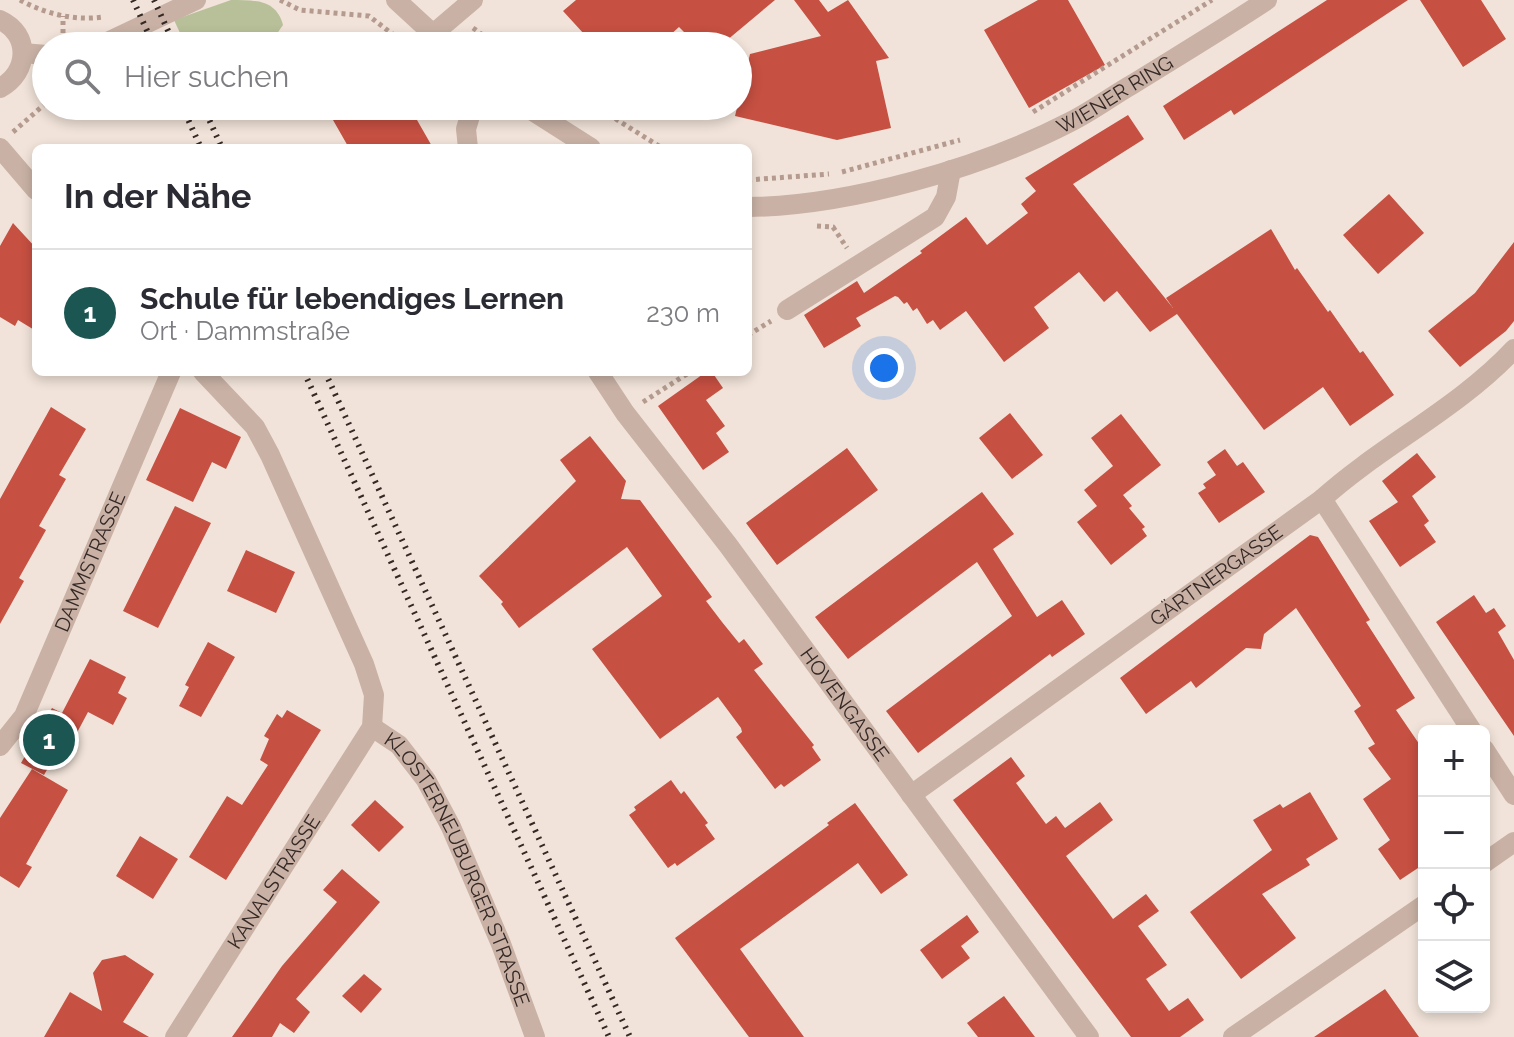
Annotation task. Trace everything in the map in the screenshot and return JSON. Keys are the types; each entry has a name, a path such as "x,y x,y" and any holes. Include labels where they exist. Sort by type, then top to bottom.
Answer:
{"street":[{"path":"129,32 196,0"},
{"path":"396,0 430,32"},
{"name":"WIENER RING","path":"752,207 807,203 951,170 1011,149 1071,121 1267,0"},
{"path":"445,32 465,6"},
{"path":"0,20 16,31 23,53 18,72 0,88"},
{"path":"23,53 32,54"},
{"path":"468,144 469,120"},
{"path":"547,120 585,144"},
{"path":"6,140 32,183"},
{"path":"787,310 935,217 946,197 951,170"},
{"name":"GÄRTNERGASSE","path":"911,795 1322,499 1347,476 1467,390 1514,349"},
{"name":"DAMMSTRASSE","path":"0,746 24,716 169,376"},
{"name":"KLOSTERNEUBURGER STRASSE","path":"207,376 255,427 270,455 364,664 374,695 372,727 399,745 426,780 451,827 501,944 535,1037"},
{"name":"HOVENGASSE","path":"601,376 1089,1037"},
{"path":"1322,499 1468,725"},
{"name":"KANALSTRASSE","path":"175,1037 372,727"},
{"path":"1490,758 1514,795"},
{"path":"1490,859 1514,842"},
{"path":"1233,1037 1418,909"}],"path":[{"path":"20,0 44,12 63,16 91,19 107,16"},
{"path":"280,0 300,10 369,16 390,32"},
{"path":"1031,112 1212,0"},
{"path":"63,16 63,32"},
{"path":"6,140 32,116"},
{"path":"617,120 656,144"},
{"path":"752,180 837,173 974,137"},
{"path":"814,225 833,227 859,265"},
{"path":"625,413 684,376"}],"green space":[{"path":"231,0 257,1 276,11 283,25 278,32 180,32 174,20"}],"building":[{"path":"576,0 775,0 737,32 684,32 679,27 673,32 582,32 563,11"},
{"path":"794,0 819,0 828,12 848,0 889,58 876,61 891,128 837,140 752,120 752,53 821,36"},
{"path":"1038,0 1068,0 1105,65 1029,108 984,30"},
{"path":"1327,0 1408,0 1234,115 1231,110 1184,140 1163,106"},
{"path":"1420,0 1481,0 1506,39 1463,67"},
{"path":"1128,115 1144,139 1073,184 1173,308 1166,298 1271,229 1295,270 1297,268 1328,312 1330,310 1360,353 1363,351 1394,395 1350,426 1323,387 1264,430 1177,314 1150,332 1117,291 1104,302 1079,272 1034,307 1049,328 1004,362 966,311 940,330 933,320 927,324 917,308 913,311 907,302 904,304 895,296 856,318 861,326 824,348 804,315 857,281 864,293 922,253 920,251 966,217 987,245 1028,213 1021,204 1036,191 1025,178"},
{"path":"333,120 417,120 431,144 347,144"},
{"path":"1389,194 1424,233 1378,274 1343,235"},
{"path":"13,223 32,244 32,329 18,320 15,326 0,317 0,246"},
{"path":"1514,242 1514,321 1506,331 1460,367 1428,331 1475,293"},
{"path":"700,376 715,376 723,388 706,400 725,426 716,433 729,452 703,470 658,406"},
{"path":"51,407 86,429 59,475 66,479 39,526 46,530 19,578 24,581 0,624 0,499"},
{"path":"180,408 241,437 226,469 212,462 193,502 146,480"},
{"path":"1010,413 1043,455 1012,479 979,438"},
{"path":"1121,414 1161,465 1123,495 1132,506 1129,508 1145,527 1142,529 1147,536 1111,565 1077,522 1097,506 1084,490 1113,466 1091,438"},
{"path":"590,436 626,481 621,499 640,500 712,597 706,601 739,643 744,639 763,664 754,670 814,745 812,747 821,760 784,787 781,784 775,789 736,737 742,732 741,728 718,697 660,739 592,649 662,596 627,547 519,628 501,604 503,602 479,576 576,481 560,460"},
{"path":"847,448 878,490 777,565 746,523"},
{"path":"1225,449 1237,466 1243,462 1265,492 1219,523 1198,493 1206,488 1203,484 1216,475 1207,462"},
{"path":"1417,453 1436,477 1412,496 1429,521 1424,525 1436,542 1400,567 1369,521 1398,502 1382,481"},
{"path":"982,492 1014,534 993,549 1037,617 1062,600 1085,634 1052,657 1050,654 918,753 886,711 1012,616 977,562 848,659 815,617"},
{"path":"175,506 211,523 158,628 123,611"},
{"path":"1310,535 1318,537 1370,620 1366,622 1415,698 1396,710 1418,742 1418,868 1400,880 1378,849 1390,840 1363,799 1391,779 1368,748 1375,744 1354,711 1361,706 1296,608 1264,634 1261,649 1246,648 1196,688 1191,681 1146,714 1120,678"},
{"path":"246,550 295,572 276,613 227,591"},
{"path":"1474,595 1486,613 1494,608 1506,626 1498,632 1514,660 1514,736 1436,622"},
{"path":"208,642 235,657 201,717 179,706 189,687 185,685"},
{"path":"90,659 126,677 118,693 127,698 113,725 88,712 72,742 65,738 44,775 21,763 52,708 62,713"},
{"path":"287,710 321,730 226,880 189,857 227,796 242,805 268,765 260,760 269,739 264,736 277,714 282,718"},
{"path":"1011,757 1025,776 1016,783 1046,824 1056,816 1065,828 1100,802 1113,820 1066,856 1113,919 1146,894 1159,911 1138,926 1167,965 1146,979 1169,1011 1188,998 1204,1020 1180,1037 1131,1037 953,800"},
{"path":"32,769 68,790 26,864 32,867 19,888 0,876 0,818"},
{"path":"671,780 681,794 684,791 708,823 705,825 715,839 677,866 675,863 668,868 629,815 636,810 634,807"},
{"path":"1310,792 1338,839 1306,859 1310,865 1262,894 1296,938 1241,979 1190,912 1272,850 1253,820 1280,804 1283,808"},
{"path":"375,800 404,827 379,852 351,825"},
{"path":"855,803 908,875 881,894 858,863 740,949 804,1037 749,1037 675,938"},
{"path":"140,836 178,859 153,899 116,876"},
{"path":"342,869 380,902 296,999 310,1012 294,1033 280,1023 272,1037 232,1037 282,966 337,902 323,890"},
{"path":"967,915 979,932 961,946 970,958 942,979 920,950"},
{"path":"125,955 154,974 123,1022 149,1037 44,1037 70,992 102,1011 93,973 102,960"},
{"path":"364,974 382,989 361,1013 342,996"},
{"path":"1385,989 1419,1037 1314,1037"},
{"path":"1004,996 1035,1037 978,1037 967,1023"}],"railway":[{"path":"133,0 148,32"},
{"path":"154,0 169,32"},
{"path":"188,120 199,144"},
{"path":"209,120 220,144"},
{"path":"306,376 609,1037"},
{"path":"327,376 630,1037"}],"place":[{"name":"Schule für lebendiges Lernen","path":"49,740"}]}
